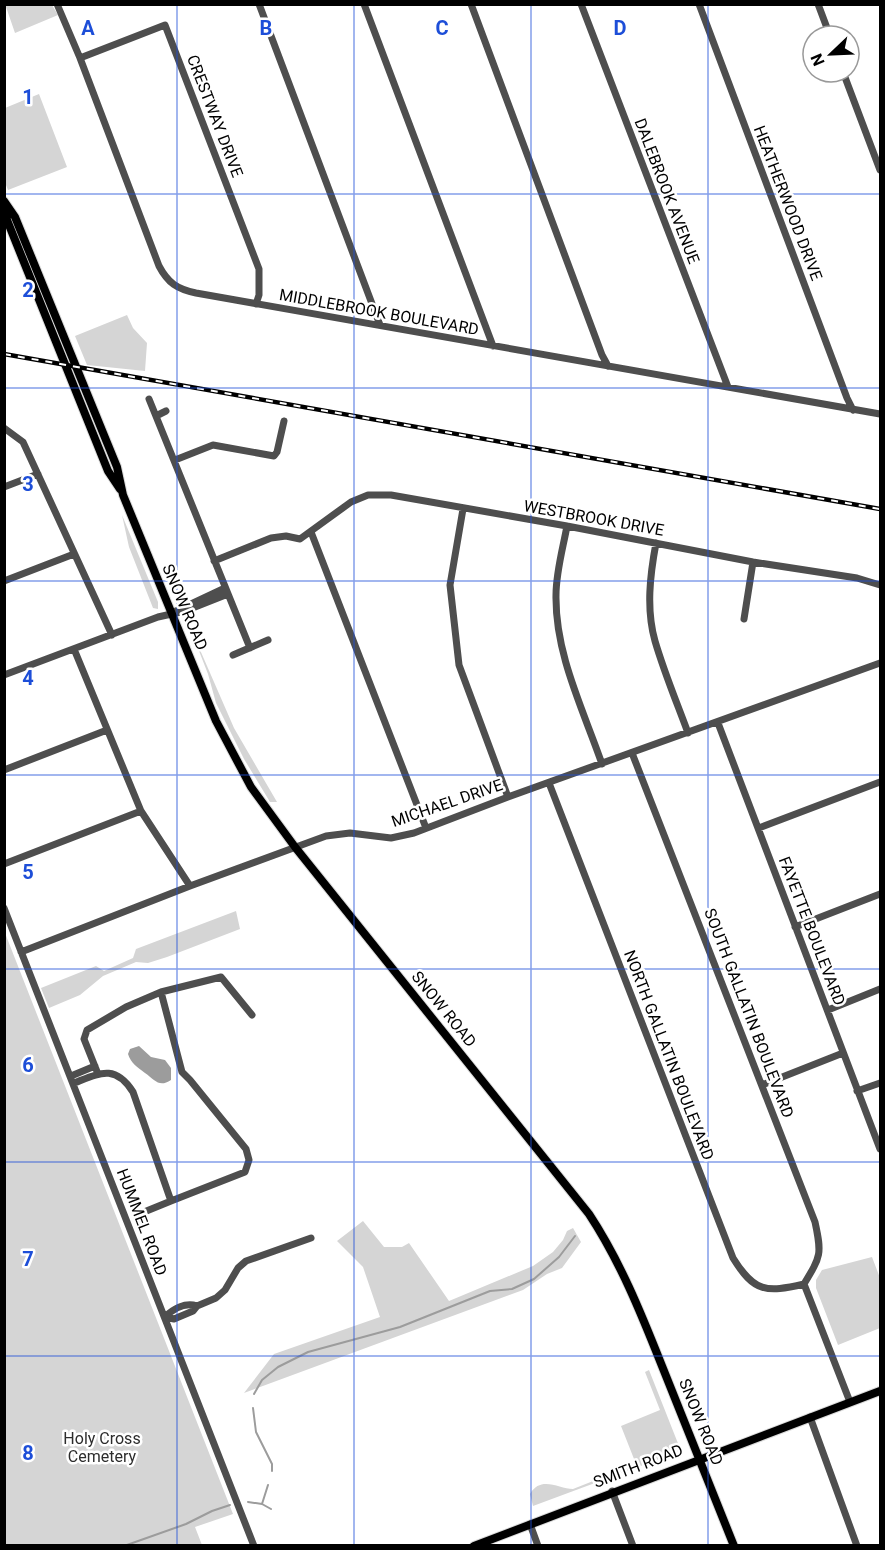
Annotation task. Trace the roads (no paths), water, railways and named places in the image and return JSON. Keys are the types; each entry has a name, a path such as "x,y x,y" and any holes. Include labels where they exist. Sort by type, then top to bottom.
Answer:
{"main road":[{"name":"SNOW ROAD","path":"4,202 15,217 108,444 117,467 123,495 208,705 236,762 251,787 295,847 597,1227 617,1261 639,1308 734,1545"},
{"name":"SMITH ROAD","path":"474,1545 880,1391"}],"street":[{"name":"MIDDLEBROOK BOULEVARD","path":"57,4 164,276 184,290 880,414"},
{"path":"259,4 380,326"},
{"path":"364,4 493,346"},
{"path":"471,4 608,366"},
{"name":"DALEBROOK AVENUE","path":"581,4 728,387"},
{"name":"HEATHERWOOD DRIVE","path":"699,4 853,410"},
{"path":"818,4 826,24"},
{"name":"CRESTWAY DRIVE","path":"80,58 165,25 259,269 259,295 255,304"},
{"path":"848,84 880,170"},
{"path":"149,399 250,648"},
{"path":"156,416 166,411"},
{"path":"175,460 213,445 274,456 284,422"},
{"path":"4,428 22,442 112,635"},
{"path":"4,487 38,474"},
{"name":"WESTBROOK DRIVE","path":"311,532 351,502 368,495 391,495 753,562 857,578 880,585"},
{"path":"463,509 450,585 459,665 508,797"},
{"path":"567,526 556,592 556,620 560,647 602,764"},
{"path":"214,561 271,538 286,536 300,540 311,532 426,828"},
{"path":"656,543 650,574 650,609 654,639 687,733"},
{"path":"4,581 74,554"},
{"path":"744,620 753,562"},
{"path":"4,675 171,613 186,611 226,591"},
{"path":"233,655 268,640"},
{"path":"74,649 141,811 190,886"},
{"name":"MICHAEL DRIVE","path":"21,952 326,836 337,834 391,838 426,828 880,663"},
{"name":"FAYETTE BOULEVARD","path":"718,723 880,1149"},
{"path":"4,770 107,730"},
{"name":"SOUTH GALLATIN BOULEVARD","path":"632,753 815,1222 821,1248 815,1266 804,1284"},
{"path":"759,828 880,782"},
{"name":"NORTH GALLATIN BOULEVARD","path":"549,783 733,1257 744,1277 765,1289 783,1289 804,1284"},
{"path":"4,864 141,811"},
{"path":"795,927 880,894"},
{"name":"HUMMEL ROAD","path":"4,908 254,1545"},
{"path":"98,1074 84,1039 87,1030 126,1007 160,992 221,976 252,1015"},
{"path":"828,1010 880,989"},
{"path":"144,1212 245,1172 249,1160 246,1149 182,1072 160,992"},
{"path":"762,1085 843,1053"},
{"path":"71,1076 95,1066"},
{"path":"74,1083 98,1074 113,1073 127,1082 133,1092 171,1201"},
{"path":"857,1091 880,1083"},
{"path":"165,1317 171,1311 191,1304 197,1306 221,1294 238,1268 246,1261 310,1238"},
{"path":"804,1284 850,1402"},
{"path":"810,1417 857,1545"},
{"path":"612,1491 633,1545"},
{"path":"530,1524 538,1545"}],"waterway":[{"path":"254,1394 262,1380 278,1367 308,1352 400,1327 490,1291 512,1289 534,1279 559,1257 575,1236"},
{"path":"253,1408 256,1432 272,1464 272,1471"},
{"path":"248,1502 262,1504 268,1485"},
{"path":"262,1504 271,1509"},
{"path":"124,1546 186,1524 230,1505"}],"railway":[{"path":"4,354 880,509"}],"park label":[{"name":"Holy Cross Cemetery","path":"102,1447"}]}
